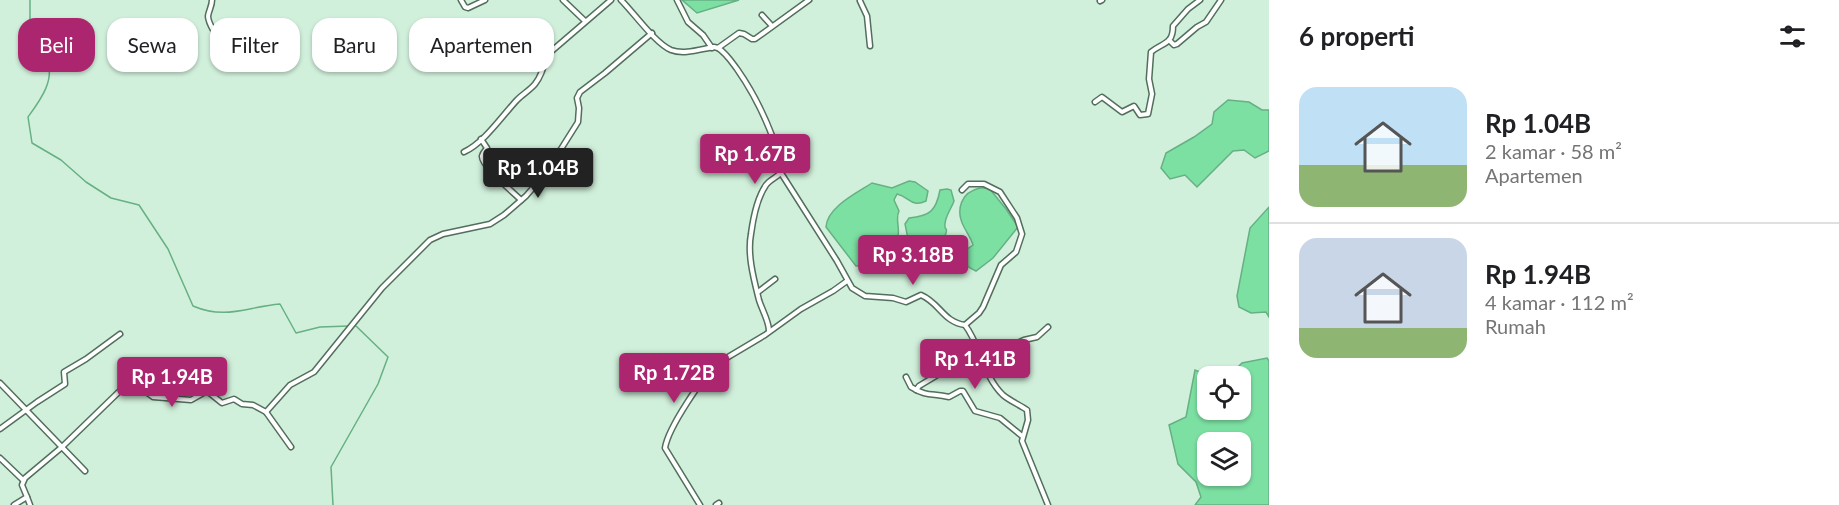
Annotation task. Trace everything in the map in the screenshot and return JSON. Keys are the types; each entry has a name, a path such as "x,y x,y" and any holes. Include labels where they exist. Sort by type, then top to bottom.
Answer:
{"street":[{"path":"210,23 208,16 212,0"},
{"path":"461,0 468,8 485,0"},
{"path":"562,0 586,21"},
{"path":"464,152 474,147 525,91 533,86 547,62 546,56 611,0"},
{"path":"621,0 666,46 684,52 718,48 739,33 755,39 809,0"},
{"path":"677,0 688,22 704,35 712,48"},
{"path":"864,0 859,0 867,16 870,46"},
{"path":"1095,102 1102,97 1122,112 1134,106 1140,115 1148,114 1152,94 1149,80 1150,53 1169,40 1174,23 1200,0"},
{"path":"1169,40 1174,45 1177,44 1206,22 1221,0"},
{"path":"762,15 772,26"},
{"path":"266,412 290,385 314,372 382,288 430,240 443,234 490,224 521,200 539,181 578,122 577,98 580,92 652,33"},
{"path":"718,48 727,56 756,99 783,169 766,185 755,214 751,236 750,252 769,332"},
{"path":"482,139 487,148 482,153 482,159 521,200"},
{"path":"781,173 837,261 847,281 857,292 865,296 893,298 906,302 921,295 932,301 951,321 965,325 982,359 984,369 1003,395 1027,410 1028,420 1022,436 1023,448 1048,505"},
{"path":"962,190 968,184 984,184 1000,192 1017,218 1022,234 1016,252 1001,265 983,307 965,325"},
{"path":"758,292 775,279"},
{"path":"700,505 667,452 666,444 687,404 712,369 847,281"},
{"path":"916,390 924,382 944,371 982,359 1036,337 1048,327"},
{"path":"0,429 65,384 64,372 120,334"},
{"path":"906,377 911,387 927,395 939,394 946,397 962,391 975,411 1000,418 1022,436"},
{"path":"0,383 85,471"},
{"path":"30,505 22,485 23,480 62,447 128,383 135,384 153,397 190,400 206,391 222,403 234,399 242,404 253,405 266,412 291,447"},
{"path":"0,458 23,480"},
{"path":"14,505 27,497"}],"shaded area":[{"path":"682,0 739,0 697,13"},
{"path":"1228,100 1249,102 1262,110 1269,110 1269,151 1255,158 1244,150 1233,151 1197,187 1185,175 1170,179 1161,168 1166,153 1212,124 1214,112"},
{"path":"909,181 915,182 928,191 926,201 914,203 897,194 894,200 899,211 895,243 887,254 856,266 826,227 832,213 844,201 872,183 892,188"},
{"path":"980,188 989,188 1018,227 993,258 976,271 959,258 960,254 973,245 961,221 960,208 968,193"},
{"path":"940,190 951,190 954,201 945,221 944,238 932,252 912,268 902,265 905,257 905,240 908,239 905,224 909,218 922,216 931,211"},
{"path":"1269,207 1269,317 1266,312 1251,313 1239,307 1237,296 1250,228"},
{"path":"1267,358 1269,361 1269,505 1195,505 1201,497 1197,486 1251,486 1251,432 1197,432 1197,485 1178,464 1169,425 1186,417 1195,370 1197,371 1197,420 1251,420 1251,366 1239,366 1242,363"}],"waterway":[{"path":"30,0 30,46 45,59 49,74 46,89 28,117 32,143 61,160 86,182 111,198 139,205 168,249 193,306 226,312 280,304 296,333 320,327 349,326"},
{"path":"333,505 331,467 378,384 388,357 354,326"}]}
